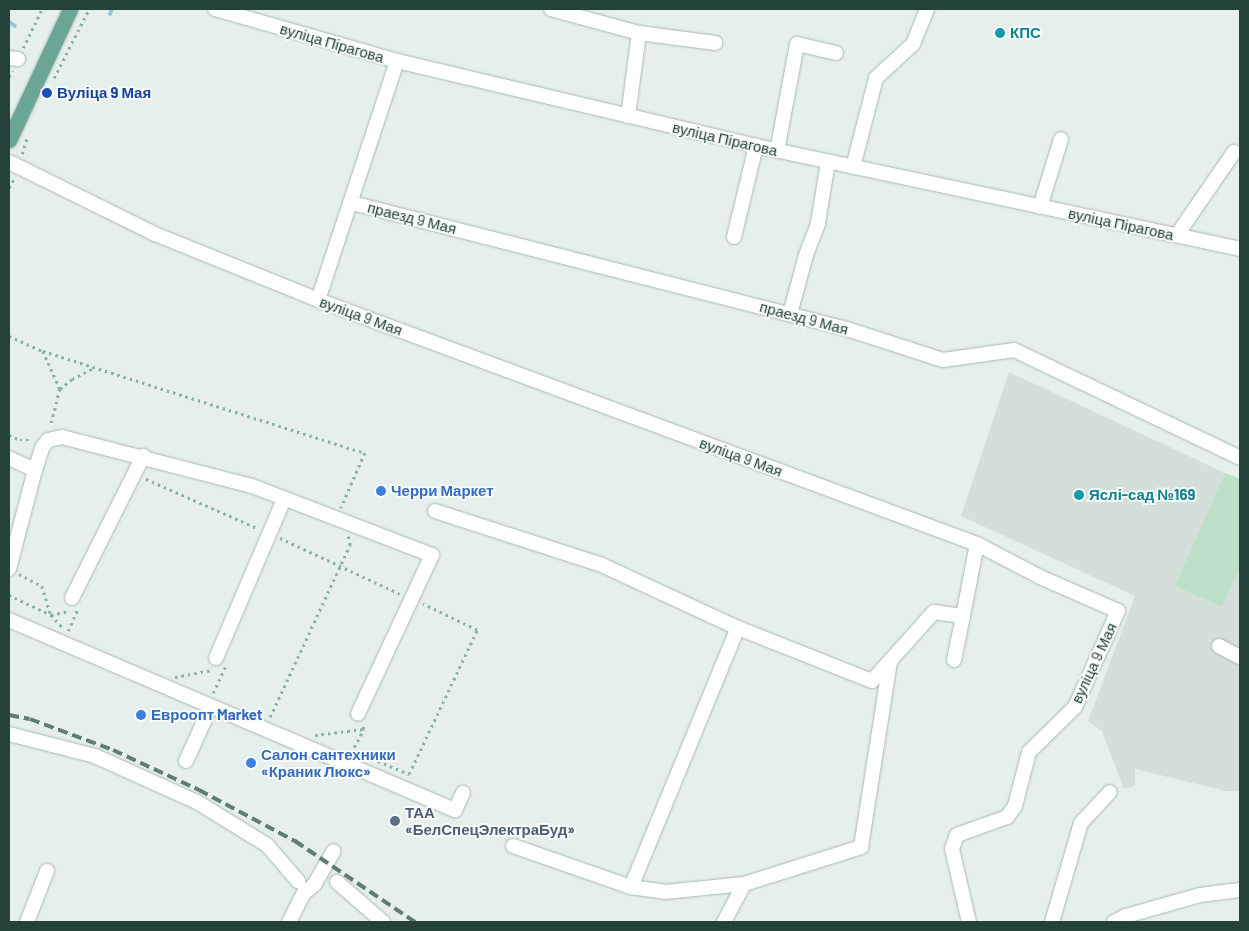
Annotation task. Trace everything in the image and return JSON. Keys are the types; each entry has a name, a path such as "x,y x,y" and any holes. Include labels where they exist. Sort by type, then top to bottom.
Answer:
{"main road":[{"path":"9,140 70,9"}],"street":[{"name":"вуліца Пірагова","path":"215,9 397,61 777,151 1240,249"},
{"path":"551,9 639,33 715,43"},
{"path":"853,168 876,78 913,44 927,9"},
{"path":"628,116 639,33"},
{"path":"777,151 797,44 836,53"},
{"name":"праезд 9 Мая","path":"318,300 352,203 397,61"},
{"path":"1040,207 1062,139"},
{"path":"734,237 756,146"},
{"path":"1177,236 1234,152"},
{"name":"вуліца 9 Мая","path":"9,162 155,234 318,300 977,544 1040,577 1118,611 1075,707 1029,752 1015,806 1007,817 957,835 952,849 969,922"},
{"path":"790,314 806,255 818,223 828,162"},
{"name":"праезд 9 Мая","path":"352,203 847,328 943,360 1014,350 1240,458"},
{"path":"13,571 35,470 42,448 48,440 62,437 142,456 252,486 432,555 358,714"},
{"path":"75,603 142,456"},
{"path":"9,458 35,470"},
{"path":"221,663 269,533 284,499"},
{"path":"436,511 602,565 738,628 872,681 934,612 963,616"},
{"path":"954,660 977,544"},
{"path":"9,620 212,699 455,810 463,793"},
{"path":"631,887 738,628"},
{"path":"1219,646 1240,657"},
{"path":"513,846 631,887 665,892 744,884 861,847 890,661"},
{"path":"186,761 212,699"},
{"path":"9,734 95,756 197,802 267,845 301,887"},
{"path":"1052,922 1080,823 1110,792"},
{"path":"301,887 314,885 334,851"},
{"path":"27,922 47,871"},
{"path":"337,882 383,922"},
{"path":"724,922 744,884"},
{"path":"289,922 301,887"},
{"path":"1114,922 1126,916 1200,895 1240,890"}],"path":[{"path":"9,77 13,59 42,9"},
{"path":"56,75 89,9"},
{"path":"9,336 43,352 365,453 341,521 350,546 270,717 262,713"},
{"path":"43,352 60,389"},
{"path":"9,435 20,440 48,440 60,389 72,379 95,368"},
{"path":"134,474 269,533 477,630 409,774 345,748"},
{"path":"13,571 42,586 51,615"},
{"path":"9,595 51,615 67,632 76,636"},
{"path":"51,615 75,603"},
{"path":"67,632 75,603"},
{"path":"182,680 174,677 221,663"},
{"path":"212,699 221,663"},
{"path":"206,690 212,699"},
{"path":"212,699 222,696"},
{"path":"358,714 364,730"},
{"path":"352,750 364,730"},
{"path":"315,735 364,730"},
{"path":"306,732 323,738"}],"shaded area":[{"path":"1009,372 1240,480 1240,791 1226,791 1135,769 1135,786 1124,789 1102,731 1088,721 1135,596 961,516"}],"green space":[{"path":"1225,473 1240,479 1240,567 1222,607 1175,586"}],"waterway":[{"path":"110,14 112,9"},
{"path":"9,22 15,26"}],"railway":[{"path":"9,715 30,719 113,750 199,790 295,841 415,922"}],"place":[{"name":"КПС","path":"1000,33"},
{"name":"Вуліца 9 Мая","path":"47,93"},
{"name":"Черри Маркет","path":"381,491"},
{"name":"Яслі-сад №169","path":"1079,495"},
{"name":"Евроопт Market","path":"141,715"},
{"name":"Салон сантехники «Краник Люкс»","path":"251,763"},
{"name":"ТАА «БелСпецЭлектраБуд»","path":"395,821"}]}
